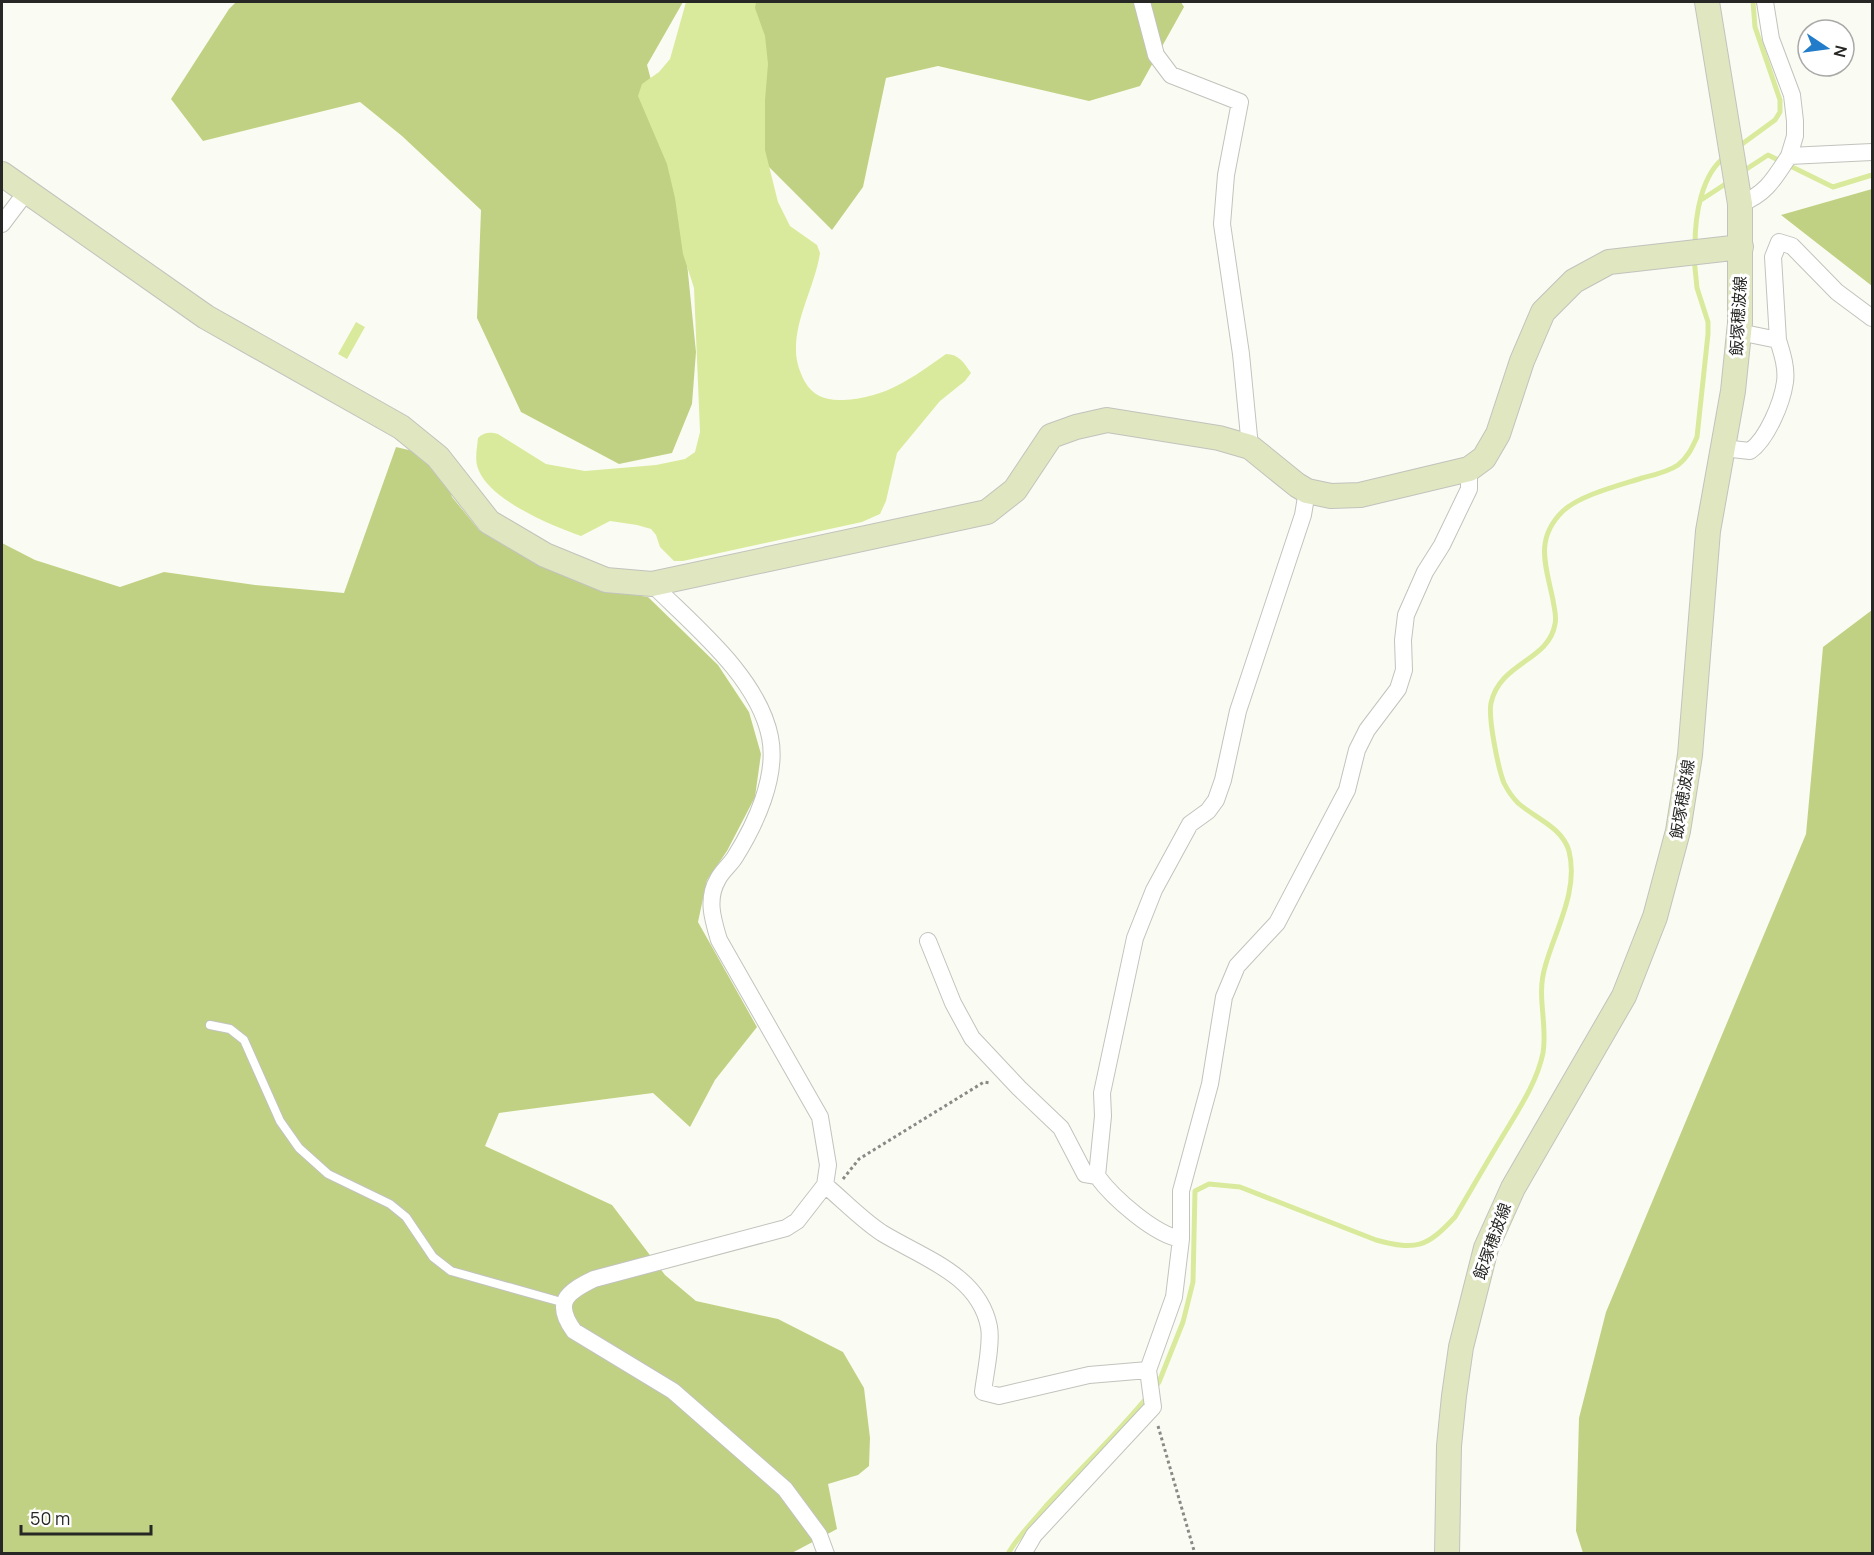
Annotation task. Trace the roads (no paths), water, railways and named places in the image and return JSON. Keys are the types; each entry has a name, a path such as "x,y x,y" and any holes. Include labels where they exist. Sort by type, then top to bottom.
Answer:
{"street":[{"path":"1142,2 1156,55 1172,75 1240,102 1226,175 1222,224 1242,354 1250,447"},
{"name":"飯塚穂波線","path":"1447,1554 1449,1446 1454,1396 1461,1347 1486,1248 1513,1188 1624,996 1651,927 1668,875 1678,831 1690,755 1708,531 1733,391 1739,332 1740,204 1707,2"},
{"path":"1740,204 1754,198 1771,184 1789,156 1795,136 1796,122 1792,96 1771,39 1765,2"},
{"path":"1789,156 1872,152"},
{"path":"2,174 207,317 401,427 438,457 489,522 545,555 606,580 652,584 987,512 1014,490 1051,436 1107,420 1219,438 1250,447 1297,485 1308,491 1331,496 1360,495 1469,469 1484,458 1498,434 1522,361 1543,312 1574,281 1609,262 1741,247"},
{"path":"2,224 27,191"},
{"path":"1723,448 1750,451 1759,444 1779,406 1786,380 1783,354 1778,340 1773,257 1779,242 1792,246 1837,292 1872,318"},
{"path":"1739,332 1778,340"},
{"path":"1023,1554 1034,1535 1153,1404 1149,1374 1174,1297 1181,1239 1181,1191 1210,1084 1224,997 1237,966 1276,923 1347,790 1357,750 1367,730 1398,689 1404,670 1403,640 1406,615 1425,572 1442,544 1469,489 1469,469"},
{"path":"1097,1176 1103,1116 1102,1093 1135,938 1154,890 1190,824 1208,811 1216,800 1223,780 1238,711 1303,515 1308,491"},
{"path":"652,584 736,669 759,706 770,736 772,759 765,798 735,858 717,880 710,911 718,940 820,1117 828,1165 829,1189 797,1221 786,1228 594,1279 572,1290 564,1303 565,1318 574,1331 673,1391 785,1490 819,1535 826,1554"},
{"path":"928,941 953,1003 972,1038 1061,1128 1085,1174 1097,1176 1129,1209 1172,1238 1181,1239"},
{"path":"829,1189 881,1232 929,1258 967,1284 983,1305 990,1330 983,1392 999,1396 1089,1375 1149,1374"}],"lane":[{"path":"210,1025 230,1029 244,1040 280,1120 299,1148 328,1174 390,1204 406,1217 433,1257 451,1271 564,1303"}],"waterway":[{"path":"1738,147 1775,120 1780,112 1780,100 1755,27 1753,2"},
{"path":"1742,172 1768,155 1833,187 1872,175"},
{"path":"1695,245 1696,221 1705,184 1717,164 1726,156"},
{"path":"1701,200 1730,181"},
{"path":"1154,1389 1159,1382 1183,1322 1193,1282 1195,1191 1209,1184 1240,1187 1376,1240 1402,1245 1420,1244 1437,1235 1455,1217 1532,1085 1543,1053 1543,978 1568,896 1571,866 1569,851 1560,835 1518,803 1504,783 1494,743 1491,703 1496,689 1504,679 1544,646 1551,636 1556,615 1544,553 1548,532 1554,521 1570,505 1590,495 1674,467 1687,456 1697,437 1708,322 1697,288 1694,258"},
{"path":"1008,1554 1046,1506 1148,1396"}]}
